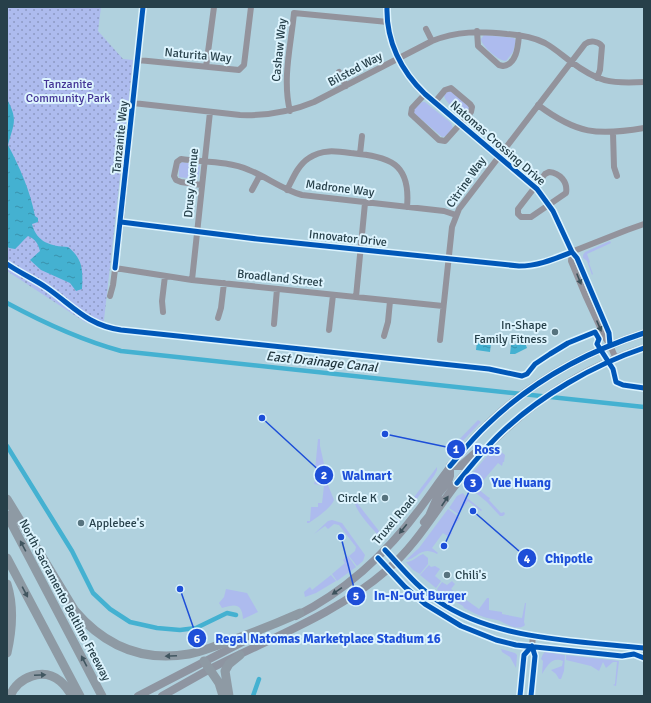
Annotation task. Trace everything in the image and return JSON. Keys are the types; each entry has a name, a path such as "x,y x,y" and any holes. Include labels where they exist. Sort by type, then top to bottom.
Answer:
{"highway":[{"path":"7,499 75,611 86,624 116,645 134,652 152,656 172,657 190,654 244,636 300,613"},
{"name":"North Sacramento Beltline Freeway","path":"7,515 102,696"},
{"path":"7,558 80,696"},
{"path":"7,584 11,608 7,653"},
{"path":"229,696 224,676 225,671 229,664 240,655"},
{"path":"204,661 219,683 222,696"},
{"path":"10,696 15,687 23,680 34,675 41,674 54,677 61,681 72,696"}],"main road":[{"name":"Truxel Road","path":"138,696 300,613 342,587 378,558 424,504 450,466 473,439 498,415 537,384 580,358 644,333"},
{"path":"162,696 210,669 331,610 374,581 405,553 478,457 526,411 561,387 616,359 644,348"},
{"path":"405,553 429,516 439,493 448,482 450,476 450,466 457,467 466,463 504,426 512,424"}],"street":[{"name":"Tanzanite Way","path":"110,296 113,285 121,222 143,7"},
{"path":"206,66 214,7"},
{"name":"Naturita Way","path":"138,60 239,70 244,65 251,7"},
{"name":"Natomas Crossing Drive","path":"387,7 391,39 398,58 410,78 425,94 535,188 549,205 558,220 572,252 577,258 609,333 610,345 616,359"},
{"name":"Cashaw Way","path":"290,111 287,85 294,13 388,22"},
{"path":"426,28 432,41"},
{"path":"477,31 478,46 503,66 508,64 516,53 519,35"},
{"name":"Bilsted Way","path":"133,103 210,112 256,115 290,111 314,102 432,41 452,34 477,31 519,35 540,40 585,72 597,78 615,83 644,82"},
{"name":"Citrine Way","path":"440,340 452,227 463,202 587,42 599,43 602,48 600,70 597,78"},
{"path":"339,72 346,86"},
{"path":"425,94 412,108 411,114 439,140 448,140 472,110 472,105 453,89 448,88 435,102"},
{"path":"538,105 553,116 571,126 590,132 613,133 644,128"},
{"name":"Drusy Avenue","path":"192,280 210,112"},
{"path":"613,133 614,167 617,176"},
{"path":"360,154 362,136"},
{"path":"287,190 304,161 320,152 333,151 380,156 397,166 401,172 407,184 407,207"},
{"name":"Madrone Way","path":"201,185 178,182 174,176 175,165 179,160 239,166 260,175 287,190 302,195 444,211 456,215"},
{"path":"549,172 557,174 563,179 566,186 566,193 549,205 531,217 523,218 519,216 518,209 545,174 549,172"},
{"path":"252,190 260,175"},
{"path":"356,297 365,202"},
{"name":"Innovator Drive","path":"121,222 361,250 525,266 546,262 644,224"},
{"name":"Broadland Street","path":"115,268 192,280 444,306"},
{"path":"163,312 162,301 165,276"},
{"path":"218,318 221,308 224,283"},
{"path":"274,324 277,289"},
{"path":"329,330 333,295"},
{"path":"384,336 388,322 390,301"},
{"path":"385,550 417,585 438,601 455,611 499,629 533,636 644,648"},
{"path":"378,558 405,588 425,604 461,626 496,640 516,645 622,656 637,652 644,653"},
{"path":"531,696 535,656 532,646 533,636"},
{"path":"520,696 524,656 532,646"},
{"path":"634,654 644,658"}],"green space":[{"name":"Tanzanite Community Park","path":"7,7 101,7 98,31 123,59 133,60 103,329 85,322 7,271"},
{"path":"484,35 514,38 516,41 513,52 506,61 503,61 495,56 484,46 481,39"},
{"path":"449,90 468,103 469,109 465,114 449,104 445,98 444,95"},
{"path":"422,102 425,102 451,123 453,128 446,136 442,137 414,113 414,109"},
{"path":"182,162 199,165 198,178 194,179 179,177 179,165"},
{"path":"610,241 611,243 587,254 593,274 592,275 587,261 583,258 583,255 585,252"},
{"path":"478,420 481,422 452,452 448,454 449,450"},
{"path":"318,439 320,439 324,464 315,470"},
{"path":"495,447 505,455 504,462 502,466 498,463 477,488 490,498 489,500 501,513 504,512 505,514 503,516 500,516 487,502 470,488 468,482 468,478"},
{"path":"437,467 434,476 394,529 386,537 381,536 380,533 398,518"},
{"path":"314,478 322,479 324,481 326,480 334,500 323,513 307,523 307,521 310,521 311,507 318,507 318,503 322,503 324,486 314,484"},
{"path":"463,493 482,510 481,511 468,501 458,514 449,508 457,496"},
{"path":"354,499 379,531 378,535 360,513"},
{"path":"448,509 460,518 450,531 452,533 449,537 443,533 432,548 438,553 427,551 406,560 419,548"},
{"path":"332,520 342,523 365,555 363,561 357,566 349,556 355,551 356,547 339,525 334,524 328,529 325,526 314,534 328,521"},
{"path":"423,554 428,558 428,564 420,574 413,570 406,562 411,561"},
{"path":"348,556 356,567 337,581 332,574 345,563 343,560"},
{"path":"429,565 440,569 435,576 441,581 436,588 420,575"},
{"path":"331,575 336,581 316,593 305,597 304,592 310,587 312,590"},
{"path":"452,581 455,584 451,589 479,609 487,598 489,598 489,610 522,618 526,603 525,625 523,627 514,627 498,620 481,616 464,608 439,592 437,589 442,582 447,585"},
{"path":"226,589 247,593 258,612 243,619 239,607 231,606 222,608 219,603 224,597"},
{"path":"501,649 517,655 516,668 510,657 502,652"},
{"path":"545,652 565,655 564,671 561,679 559,679 551,670 562,666 563,661 553,661 542,674 543,661 541,659"},
{"path":"566,655 619,661 616,686 613,685 615,684 617,662 613,662 606,668 603,662 599,671 591,666 566,660"}],"water":[{"path":"7,99 14,117 8,145 24,179 35,216 38,218 38,222 32,224 34,230 41,239 46,242 56,246 68,247 73,251 81,265 82,289 76,291 70,283 41,270 30,260 40,251 36,242 30,237 28,236 15,249 7,246"},
{"path":"524,340 527,348 515,354 510,354 511,345"},
{"path":"477,341 491,343 490,352 476,350"}],"waterway":[{"name":"East Drainage Canal","path":"7,303 63,330 92,342 121,351 644,407"},
{"path":"7,446 72,551 93,593 110,609 130,622 157,628 180,630 196,628 227,613 236,615"},
{"path":"253,696 259,679"}],"cycle path":[{"path":"115,268 143,7"},
{"path":"387,7 387,20 392,43 402,65 416,85 537,189 553,211 572,252 577,258 609,333 610,345"},
{"path":"121,222 257,239 519,266 526,266 552,260 572,252"},
{"path":"7,264 47,288 81,314 99,324 121,330 489,369 522,376 527,374 535,364 568,343 595,332 599,339 597,344 613,369 616,382 623,385 644,388"},
{"path":"450,466 487,425 522,395 560,370 580,359 601,349 644,333"},
{"path":"457,483 495,439 516,419 533,406 568,383 606,363 644,348"},
{"path":"385,550 430,596 460,614 485,624 537,636 644,648"},
{"path":"378,558 405,587 425,604 461,626 496,640 516,645 622,656 634,654 644,658"},
{"path":"520,696 524,655 532,646"},
{"path":"531,696 535,656 532,646"}],"place":[{"name":"In-Shape Family Fitness","path":"555,332"},
{"name":"Walmart","path":"262,418"},
{"name":"Ross","path":"385,434"},
{"name":"Circle K","path":"385,498"},
{"name":"Chipotle","path":"473,511"},
{"name":"Applebee's","path":"81,523"},
{"name":"In-N-Out Burger","path":"341,537"},
{"name":"Yue Huang","path":"444,546"},
{"name":"Chili's","path":"447,575"},
{"name":"Regal Natomas Marketplace Stadium 16","path":"180,589"}]}
